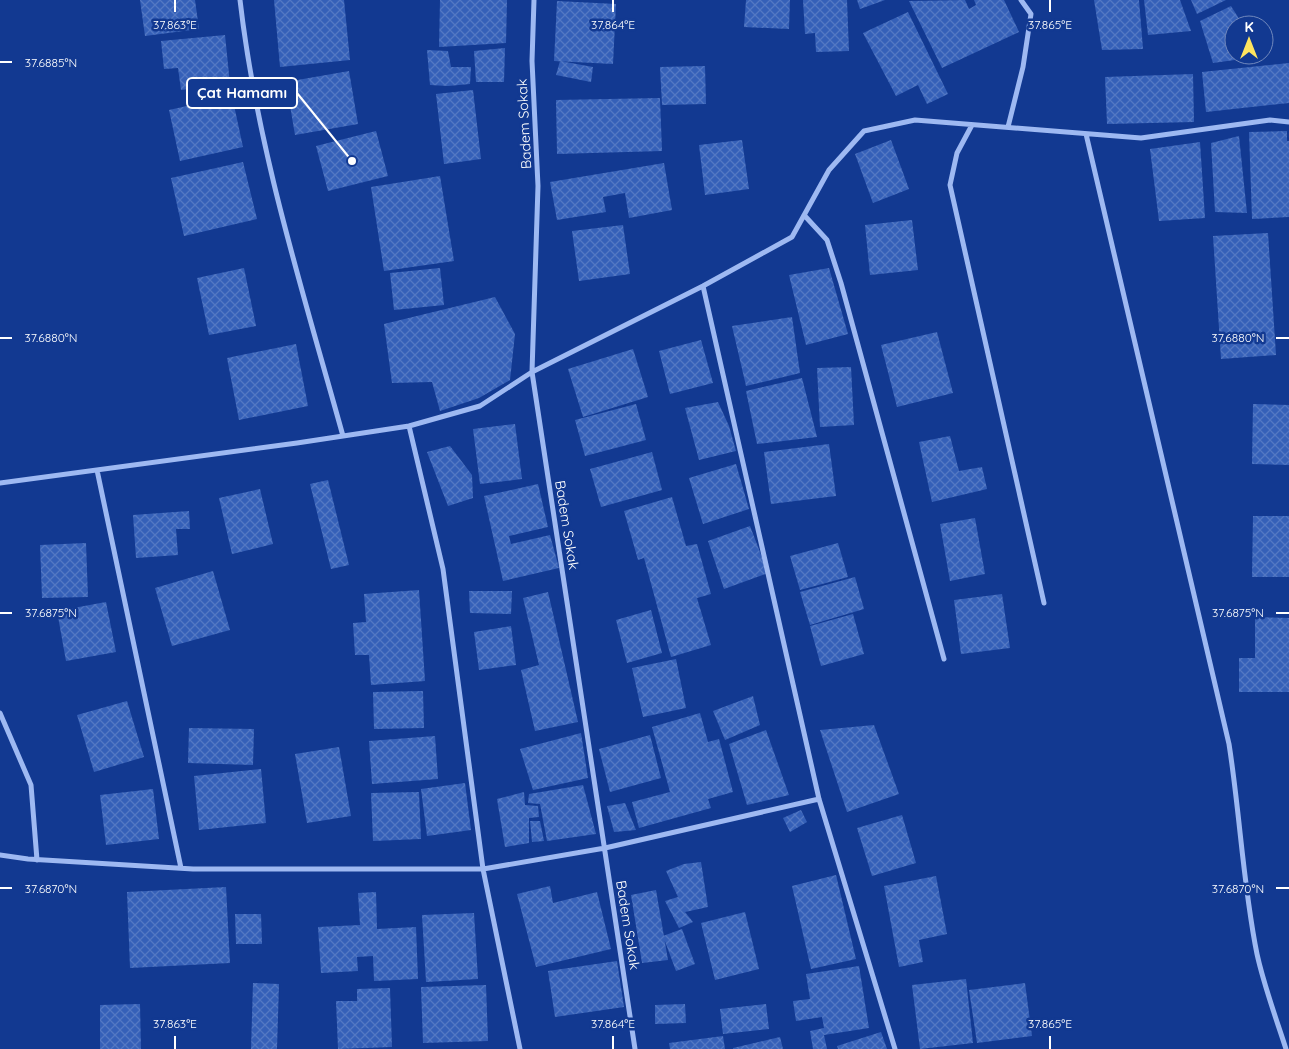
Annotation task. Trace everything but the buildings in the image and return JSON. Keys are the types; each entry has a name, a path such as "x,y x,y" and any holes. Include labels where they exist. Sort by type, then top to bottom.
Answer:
{"street":[{"path":"240,0 246,54 281,216 343,436"},
{"name":"Badem Sokak","path":"534,0 532,61 538,186 532,372 635,1049"},
{"path":"1008,127 1023,67 1031,14 1021,0"},
{"path":"0,483 409,426 480,406 532,372 703,286 792,237 829,170 864,130 916,120 1141,138 1270,120 1289,122"},
{"path":"972,125 957,152 950,185 1044,603"},
{"path":"1086,134 1227,734 1236,788 1246,889 1257,956 1286,1049"},
{"path":"804,215 827,240 841,282 944,659"},
{"path":"703,286 819,799 895,1049"},
{"path":"409,426 443,569 483,869 520,1049"},
{"path":"97,470 180,868"},
{"path":"0,713 31,785 37,860"},
{"path":"0,855 37,860 180,868 483,869 605,848 819,799"}],"place":[{"name":"Çat Hamamı","path":"352,161"}]}
